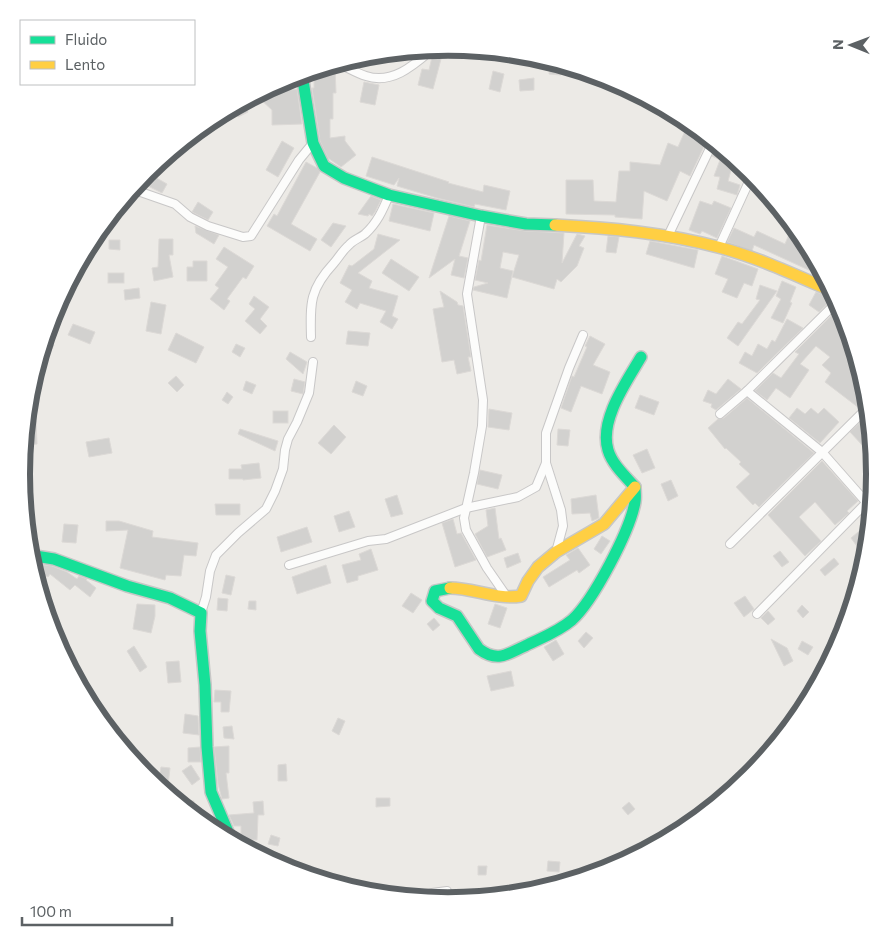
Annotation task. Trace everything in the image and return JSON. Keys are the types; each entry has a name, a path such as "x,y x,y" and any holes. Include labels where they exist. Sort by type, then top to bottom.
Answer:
{"street":[{"path":"348,68 367,77 384,78 402,73 424,56"},
{"path":"303,82 313,143 324,166 344,178 390,195 481,216 526,224 605,228 668,236 719,246 779,268 822,287"},
{"path":"140,192 176,204 190,217 208,226 243,237 251,236 313,143"},
{"path":"668,236 710,148"},
{"path":"719,246 748,183"},
{"path":"311,337 310,308 315,289 324,274 349,244 364,236 375,224 390,195"},
{"path":"481,216 468,294 483,400 482,426 464,518 466,530 487,568 507,597"},
{"path":"720,414 747,391 832,308"},
{"path":"556,552 563,526 561,510 546,463 546,433 583,335"},
{"path":"635,487 604,524 556,552 538,567 528,581 521,596 507,597 462,588 444,588 435,591 432,601 438,609 457,616 474,644 489,656 503,658 556,630 574,618 588,602 629,521 635,504 635,487 623,474 607,449 606,428 622,390 641,357"},
{"path":"226,827 211,792 200,631 201,613 206,597 210,571 216,555 266,509 275,491 283,469 288,439 309,393 313,362"},
{"path":"747,391 822,452 865,496"},
{"path":"730,544 861,414"},
{"path":"289,565 368,541 386,539 466,508 518,497 536,486 546,463"},
{"path":"757,614 865,504"},
{"path":"38,556 54,559 119,584 170,598 201,613"},
{"path":"441,892 447,891"}],"building":[{"path":"432,57 441,59 433,89 418,85 422,69 429,70"},
{"path":"550,69 561,72 561,75 549,74"},
{"path":"335,71 336,93 333,93 333,119 330,119 330,138 345,136 345,141 356,155 341,167 328,158 320,141 312,88 314,88 314,78"},
{"path":"493,71 504,74 500,92 489,89"},
{"path":"534,78 534,90 520,91 519,80"},
{"path":"364,82 379,85 375,105 360,102"},
{"path":"290,86 291,90 297,89 302,124 272,125 272,110 261,100"},
{"path":"246,108 248,112 238,117 236,114"},
{"path":"685,130 705,144 690,176 680,171 667,201 644,191 642,219 615,217 615,215 566,214 566,180 593,180 594,201 616,202 619,171 630,171 630,162 660,165 668,143 678,147"},
{"path":"282,141 294,148 278,177 266,170"},
{"path":"714,151 732,167 728,181 740,185 737,195 717,189 720,177 714,176 720,160 712,156"},
{"path":"372,157 448,183 483,192 484,185 510,191 506,210 475,204 474,207 437,198 397,186 399,178 394,185 366,176"},
{"path":"306,162 317,168 320,172 291,224 317,239 310,251 267,226 274,214 277,216"},
{"path":"154,176 167,184 162,193 146,185"},
{"path":"371,196 381,200 375,212 372,216 369,214 368,216 358,214"},
{"path":"700,201 712,205 714,201 731,208 717,238 702,231 700,234 689,230"},
{"path":"198,202 213,212 208,220 192,212"},
{"path":"393,204 434,213 430,231 389,221"},
{"path":"449,216 470,221 459,256 468,258 464,278 451,275 455,259 429,278"},
{"path":"333,223 346,226 331,247 321,240"},
{"path":"487,225 525,231 564,233 562,263 577,234 585,236 579,246 584,248 577,266 561,282 557,279 554,289 512,277 519,255 503,252 500,268 513,271 507,298 473,290 474,287 488,283 475,280 479,260 481,261"},
{"path":"195,226 219,235 214,244 196,233"},
{"path":"734,228 754,237 757,231 785,244 790,233 814,272 754,245 752,251 727,242"},
{"path":"378,234 400,240 358,273 372,281 369,288 398,296 392,316 398,319 392,329 380,322 386,311 360,303 357,309 345,302 352,290 340,283 349,265 352,266 374,249"},
{"path":"608,236 619,237 616,253 606,252"},
{"path":"159,239 173,239 173,255 169,255 173,277 154,281 152,268 158,267"},
{"path":"109,240 120,240 120,250 109,249"},
{"path":"650,241 698,250 694,268 646,254"},
{"path":"224,247 254,266 246,279 243,277 227,299 230,301 224,310 210,299 219,288 215,285 228,267 216,259"},
{"path":"722,256 758,269 752,286 744,283 737,298 722,292 728,279 715,274"},
{"path":"391,259 419,277 409,291 382,273"},
{"path":"193,261 207,261 207,281 187,281 187,267 193,267"},
{"path":"108,273 124,273 124,283 108,283"},
{"path":"782,281 796,287 790,302 792,303 783,323 771,318 781,299 776,296"},
{"path":"760,285 777,291 738,346 727,338 738,322 742,324 760,300 756,299"},
{"path":"139,288 140,298 125,300 124,290"},
{"path":"440,291 457,302 458,305 463,306 471,357 468,357 471,371 457,374 454,360 442,362 433,309 444,307"},
{"path":"816,292 826,295 829,302 819,312 809,305"},
{"path":"254,296 269,307 260,319 267,326 260,334 245,321 255,309 249,304"},
{"path":"151,302 166,305 161,334 146,331"},
{"path":"834,313 852,365 860,407 825,382 831,373 822,365 830,357 816,346 800,364 809,370 790,398 776,388 767,400 755,391 773,373 781,378 799,354 795,352"},
{"path":"787,319 803,328 757,373 739,363 745,352 752,356 758,344 767,349 772,340 775,342"},
{"path":"73,324 95,332 90,344 68,335"},
{"path":"348,331 370,333 368,346 346,344"},
{"path":"176,333 204,347 196,363 168,350"},
{"path":"590,336 605,344 593,365 610,372 602,394 581,386 571,412 561,408 572,376 574,377"},
{"path":"51,343 54,345 47,355"},
{"path":"236,344 245,348 240,357 232,352"},
{"path":"290,352 307,362 303,374 286,359"},
{"path":"176,376 184,385 177,392 168,383"},
{"path":"294,379 305,382 303,394 291,391"},
{"path":"728,379 741,389 716,410 711,407 712,404 703,401 708,390 716,394"},
{"path":"246,381 256,385 252,394 243,390"},
{"path":"356,381 367,386 363,396 352,392"},
{"path":"227,392 233,397 228,404 222,400"},
{"path":"640,395 659,402 654,415 635,408"},
{"path":"747,398 814,453 759,507 755,503 753,505 736,487 750,474 739,464 741,462 725,449 708,428 718,419 724,418"},
{"path":"797,408 805,414 811,408 818,414 824,408 839,422 820,443 789,418"},
{"path":"489,409 512,413 509,430 488,427"},
{"path":"273,411 288,411 288,423 273,423"},
{"path":"862,420 864,447 850,432"},
{"path":"34,421 36,421 37,444 31,444"},
{"path":"334,425 346,437 331,454 318,443"},
{"path":"240,429 278,441 275,451 238,434"},
{"path":"558,429 570,430 568,446 557,445"},
{"path":"109,438 112,453 89,457 86,442"},
{"path":"647,449 655,468 642,473 633,455"},
{"path":"822,461 858,501 847,511 849,513 835,525 815,502 799,517 821,541 805,556 768,515"},
{"path":"259,463 261,478 229,479 229,469 242,469 241,465"},
{"path":"480,470 502,475 498,489 477,484"},
{"path":"671,480 678,496 668,501 661,484"},
{"path":"397,495 403,514 391,517 385,499"},
{"path":"596,495 599,518 592,521 590,513 572,514 571,499"},
{"path":"215,504 240,504 240,515 216,515"},
{"path":"495,508 499,539 501,538 506,550 487,557 475,534 488,526 486,510"},
{"path":"349,511 355,527 339,532 334,516"},
{"path":"453,519 457,534 461,533 476,560 455,567 442,523"},
{"path":"106,521 119,521 153,531 152,537 198,543 196,556 184,555 181,576 166,575 165,580 120,568 128,530 106,531"},
{"path":"64,524 78,525 76,543 62,542"},
{"path":"307,527 312,542 281,552 277,537"},
{"path":"862,529 859,549 851,538"},
{"path":"602,536 610,541 601,554 594,549"},
{"path":"578,548 590,565 579,573 577,570 549,587 543,577 570,560 566,555"},
{"path":"371,549 378,570 358,576 358,580 347,583 342,565 361,560 359,554"},
{"path":"780,551 789,562 782,567 773,556"},
{"path":"518,553 521,562 507,568 504,558"},
{"path":"834,558 839,564 825,576 820,570"},
{"path":"40,564 52,566 67,572 77,579 79,576 87,579 96,588 90,597 75,585 70,590 50,574 48,577 42,574"},
{"path":"326,565 331,583 297,594 292,577"},
{"path":"226,575 235,577 231,595 222,593"},
{"path":"411,593 422,600 413,613 402,606"},
{"path":"745,596 754,609 744,617 734,603"},
{"path":"218,598 228,599 227,611 217,610"},
{"path":"249,601 256,601 256,610 248,609"},
{"path":"137,604 155,605 155,616 151,633 133,629"},
{"path":"495,604 507,608 500,628 488,624"},
{"path":"802,605 809,612 803,618 797,611"},
{"path":"768,611 775,619 768,625 761,618"},
{"path":"434,618 440,625 433,631 427,624"},
{"path":"586,632 593,638 584,648 578,641"},
{"path":"771,639 787,648 793,661 784,666"},
{"path":"556,640 564,654 553,661 544,647"},
{"path":"802,641 813,647 808,655 798,649"},
{"path":"134,646 147,667 140,672 127,651"},
{"path":"179,661 181,682 168,683 166,662"},
{"path":"511,671 514,686 491,691 487,676"},
{"path":"215,690 231,691 229,712 221,712 221,702 214,702"},
{"path":"185,714 198,716 199,735 183,733"},
{"path":"338,718 345,721 339,735 332,731"},
{"path":"232,726 234,739 224,738 223,727"},
{"path":"229,746 229,773 226,773 229,798 222,799 218,784 214,747"},
{"path":"200,747 201,762 188,762 188,748"},
{"path":"286,764 287,781 278,781 278,765"},
{"path":"191,765 200,779 192,785 182,771"},
{"path":"161,767 170,768 168,784 159,776"},
{"path":"376,798 390,798 390,806 376,807"},
{"path":"263,801 264,815 258,815 257,840 248,840 241,836 241,826 234,826 229,815 254,813 253,802"},
{"path":"629,802 635,809 628,815 622,808"},
{"path":"271,835 280,838 278,846 268,844"},
{"path":"548,861 560,862 559,872 547,871"},
{"path":"478,866 487,866 486,875 478,875"}],"traffic: fast":[{"path":"303,82 313,143 324,166 344,178 389,195 481,216 526,224 555,225"},
{"path":"450,588 435,591 432,601 439,608 457,616 479,649 492,656 508,654 561,628 581,611 610,565 632,515 635,502 635,487 612,460 606,438 607,426 616,401 641,357"},
{"path":"38,556 54,559 127,586 170,598 201,613 200,631 211,792 226,827"}],"traffic: slow":[{"path":"555,225 637,232 698,242 747,256 822,287"},
{"path":"450,588 494,595 521,596 528,581 538,567 556,552 604,524 635,487"}]}
